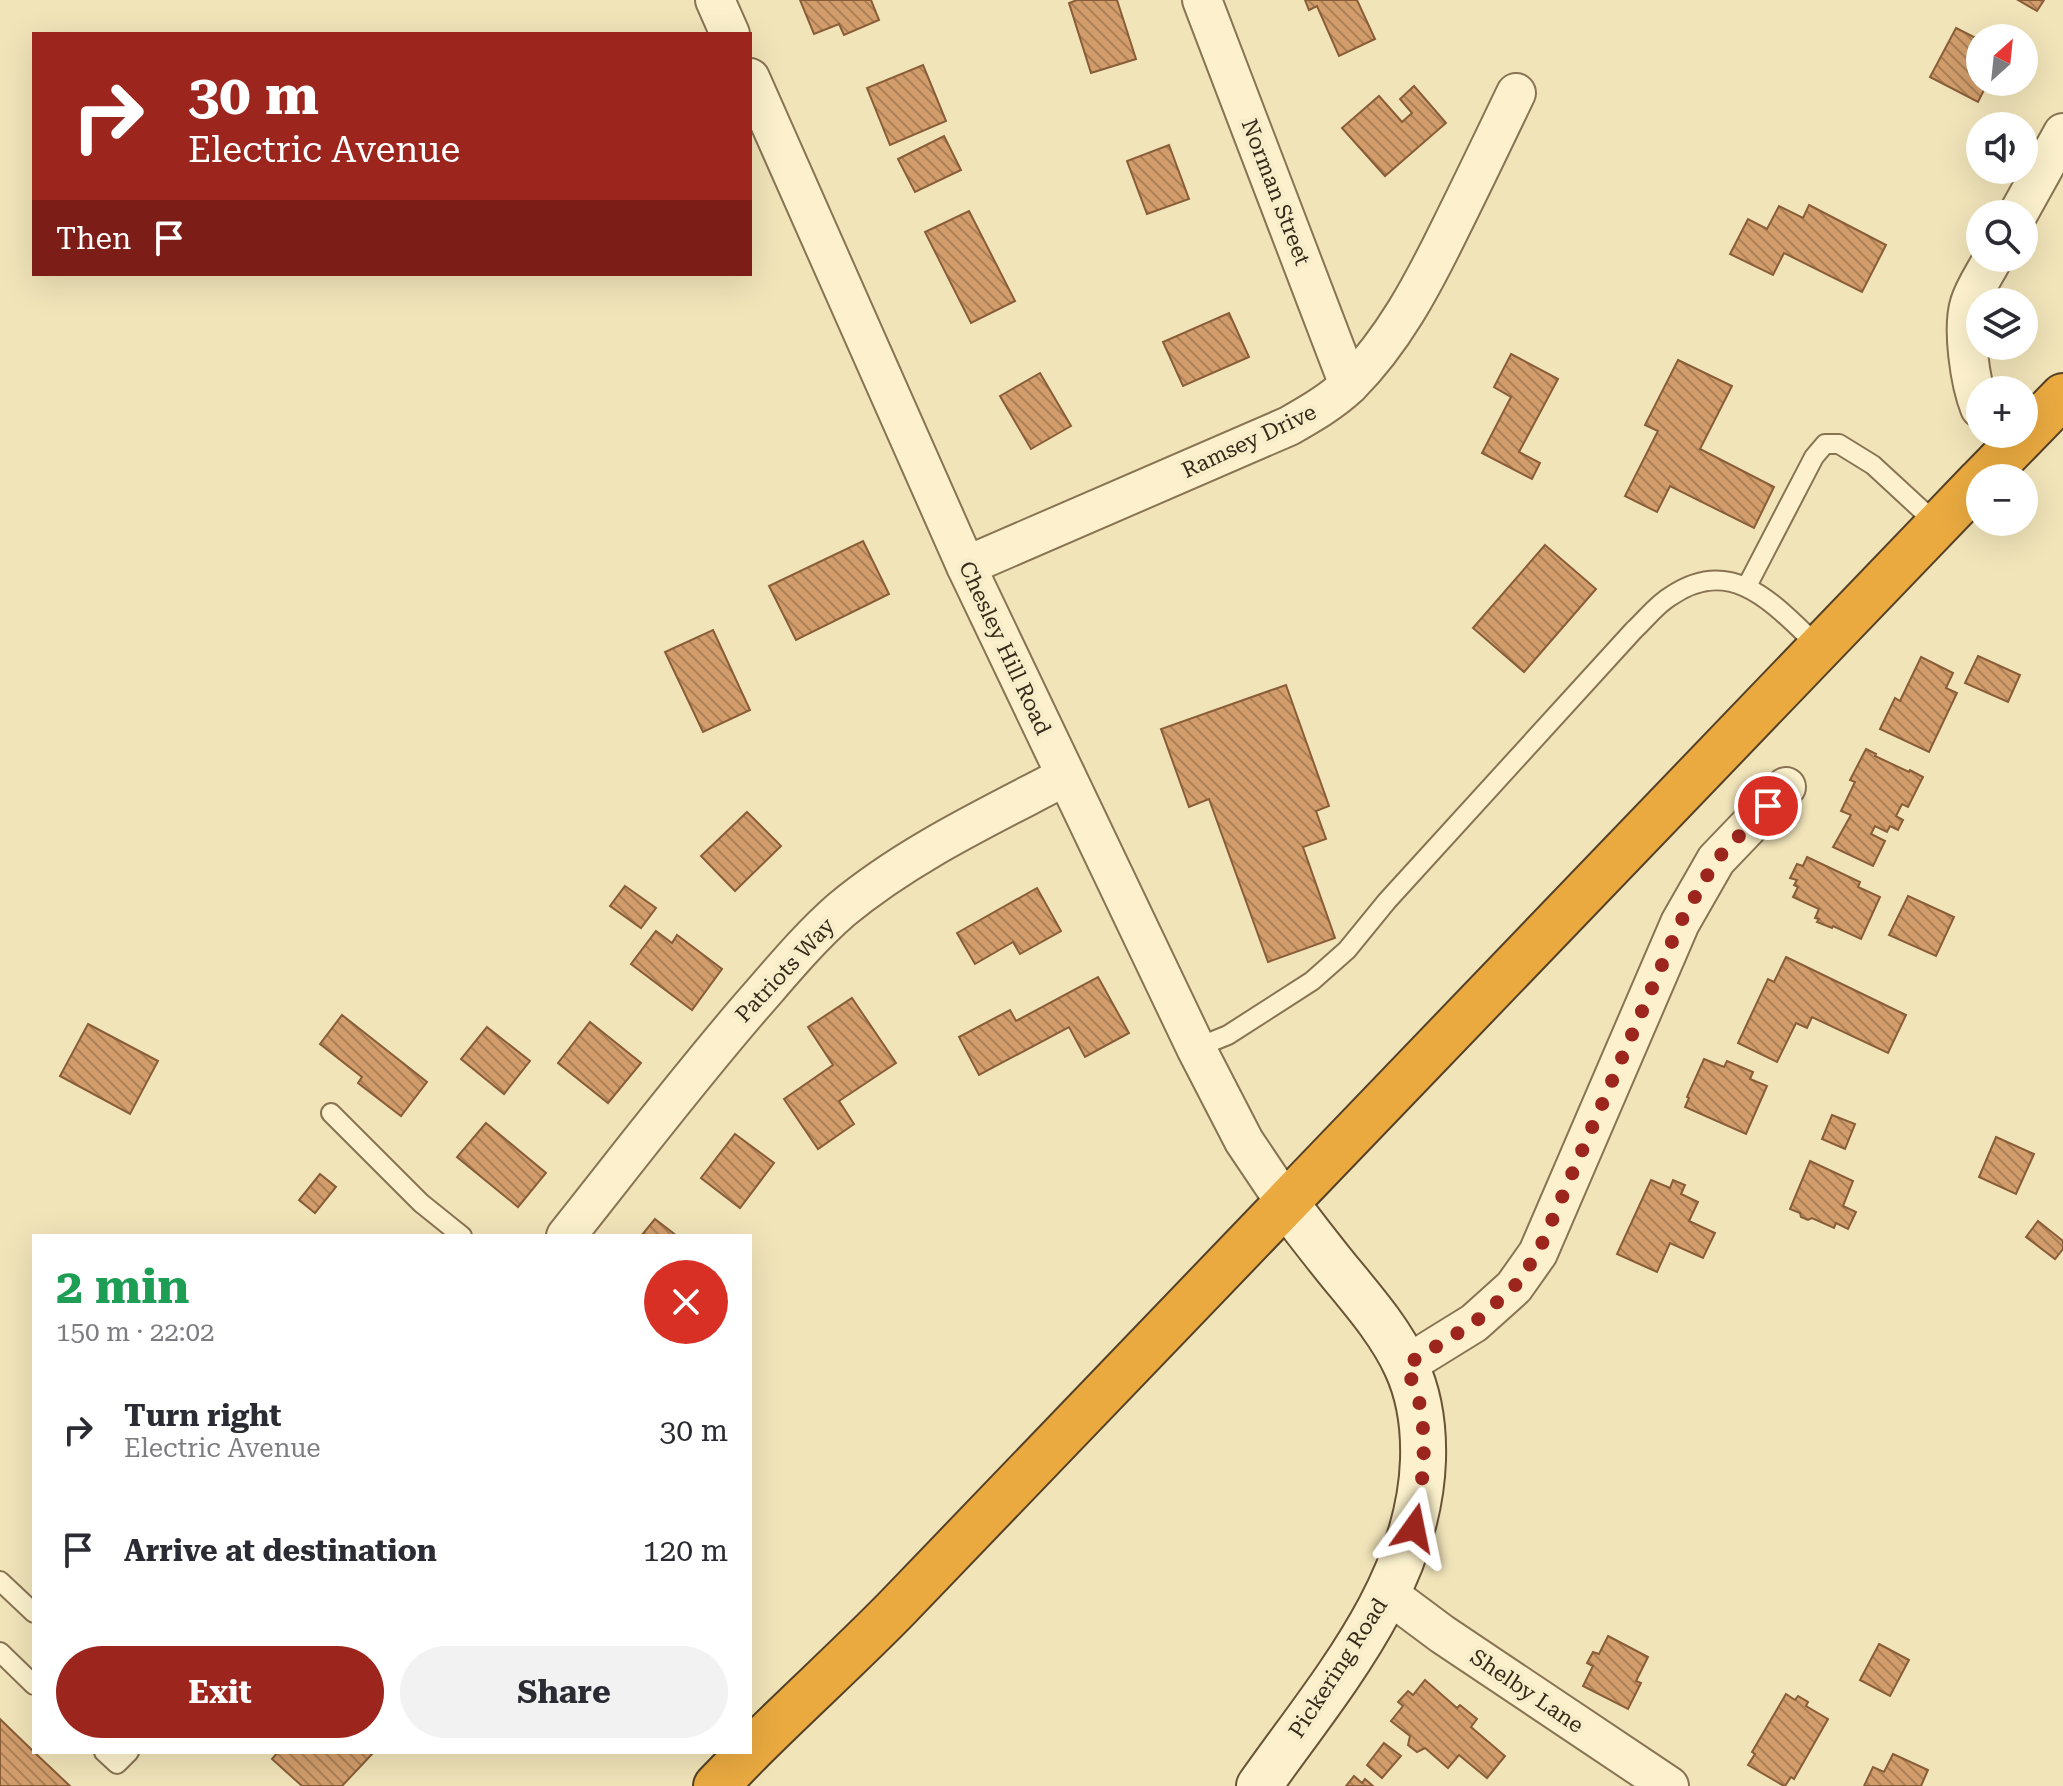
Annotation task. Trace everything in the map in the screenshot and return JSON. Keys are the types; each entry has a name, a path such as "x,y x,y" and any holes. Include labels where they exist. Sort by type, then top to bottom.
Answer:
{"highway":[{"path":"752,1750 892,1613 1287,1205 1938,525 1990,463 2063,396"},
{"path":"716,1786 748,1754"}],"main road":[{"name":"Pickering Road","path":"1259,1786 1362,1639 1387,1593 1414,1528 1422,1489 1424,1441 1419,1400 1406,1365 1378,1319 1287,1205"}],"street":[{"path":"715,0 729,32"},
{"name":"Norman Street","path":"1202,0 1349,385"},
{"name":"Chesley Hill Road","path":"752,83 966,566 1066,776 1196,1048 1244,1141 1287,1205"},
{"name":"Ramsey Drive","path":"966,566 1289,426 1320,408 1349,385 1381,348 1428,275 1516,93"},
{"path":"2026,200 2063,133"},
{"path":"1972,376 1967,338 1970,304 1986,272"},
{"name":"Patriots Way","path":"568,1234 731,1030 809,940 877,882 1066,776"},
{"path":"1406,1365 1474,1323 1514,1287 1538,1253 1680,923 1716,860 1786,787"},
{"name":"Shelby Lane","path":"1387,1593 1442,1634 1669,1786"}],"lane":[{"path":"1747,586 1814,457 1825,444 1839,444 1873,465 1938,525"},
{"path":"1196,1048 1228,1035 1312,981 1347,950 1420,865 1634,630 1669,596 1697,581 1747,586 1765,598 1820,648"},
{"path":"331,1113 421,1203 460,1234"},
{"path":"0,1581 32,1611"},
{"path":"0,1652 32,1683"},
{"path":"106,1754 117,1764 127,1754"}],"building":[{"path":"800,0 871,0 879,20 844,35 839,24 814,34"},
{"path":"1077,0 1117,0 1136,59 1091,73 1069,3"},
{"path":"1305,0 1357,0 1375,39 1339,56 1317,6 1309,10"},
{"path":"2018,0 2044,0 2037,11"},
{"path":"1956,28 1966,33 1966,96 1930,77"},
{"path":"923,65 946,121 890,145 867,88"},
{"path":"1414,86 1446,123 1385,176 1342,128 1379,96 1402,122 1412,113 1400,99"},
{"path":"1966,96 1981,96 1978,102"},
{"path":"944,136 961,170 915,192 898,159"},
{"path":"1169,145 1189,199 1147,214 1127,161"},
{"path":"1809,205 1886,245 1862,292 1784,253 1773,275 1730,254 1748,219 1767,229 1779,206 1803,218"},
{"path":"969,211 1015,301 971,323 925,232"},
{"path":"1229,313 1249,357 1183,386 1163,342"},
{"path":"1511,354 1558,379 1519,452 1540,463 1532,479 1482,453 1511,397 1494,387"},
{"path":"1678,360 1732,386 1700,449 1774,487 1754,528 1670,486 1657,512 1625,496 1658,431 1645,425"},
{"path":"1040,373 1071,426 1031,449 1000,396"},
{"path":"863,541 889,594 796,640 769,586"},
{"path":"1545,545 1596,589 1524,672 1473,628"},
{"path":"713,630 750,710 703,732 665,652"},
{"path":"1978,656 2020,675 2008,702 1965,683"},
{"path":"1921,657 1953,673 1946,688 1957,693 1929,752 1880,729 1895,698 1900,701"},
{"path":"1286,685 1329,806 1316,811 1326,839 1303,847 1335,938 1268,962 1209,799 1189,807 1161,729"},
{"path":"1866,749 1923,777 1908,807 1902,804 1896,816 1903,820 1898,830 1890,826 1887,832 1875,826 1871,834 1885,841 1873,866 1833,847 1851,815 1841,811 1855,782 1850,780"},
{"path":"747,812 781,846 735,891 701,856"},
{"path":"1807,857 1860,882 1858,887 1880,897 1861,939 1817,922 1819,919 1815,918 1819,909 1793,897 1798,887 1794,885 1797,880 1790,878 1797,864 1803,866"},
{"path":"625,886 656,908 641,928 610,906"},
{"path":"1037,888 1061,931 1020,954 1013,942 975,964 957,933"},
{"path":"1908,896 1954,917 1936,956 1889,935"},
{"path":"656,931 672,943 677,935 722,969 692,1010 631,964"},
{"path":"1786,957 1906,1015 1888,1053 1812,1017 1807,1028 1796,1023 1777,1062 1738,1043 1768,979 1774,982"},
{"path":"1098,977 1129,1033 1085,1057 1069,1027 979,1075 959,1037 1010,1010 1016,1021"},
{"path":"852,998 896,1063 839,1101 854,1124 818,1149 784,1099 833,1065 808,1027"},
{"path":"342,1015 427,1082 401,1116 358,1083 362,1077 320,1044"},
{"path":"590,1022 641,1063 608,1103 558,1063"},
{"path":"88,1024 158,1061 130,1114 60,1076"},
{"path":"487,1027 530,1061 504,1094 461,1059"},
{"path":"1704,1059 1724,1067 1727,1061 1753,1072 1750,1079 1767,1086 1746,1134 1685,1107"},
{"path":"1832,1115 1855,1124 1845,1149 1822,1139"},
{"path":"486,1123 546,1173 518,1207 457,1157"},
{"path":"735,1134 774,1163 740,1208 701,1178"},
{"path":"1996,1137 2034,1154 2016,1194 1979,1177"},
{"path":"1810,1161 1853,1181 1843,1206 1856,1212 1848,1229 1836,1223 1834,1228 1812,1218 1808,1220 1790,1209"},
{"path":"320,1174 336,1187 315,1213 299,1200"},
{"path":"1651,1180 1670,1188 1673,1180 1685,1185 1681,1194 1698,1202 1689,1221 1715,1233 1703,1258 1670,1243 1657,1272 1617,1254"},
{"path":"655,1219 674,1234 643,1234"},
{"path":"2038,1221 2063,1241 2063,1249 2055,1259 2026,1237"},
{"path":"1608,1636 1648,1657 1636,1681 1641,1683 1628,1709 1583,1686 1593,1666 1587,1663 1593,1652 1599,1654"},
{"path":"1879,1644 1909,1660 1890,1696 1860,1680"},
{"path":"1425,1680 1457,1708 1460,1705 1477,1719 1471,1727 1505,1756 1487,1778 1459,1755 1448,1768 1425,1748 1417,1752 1408,1745 1410,1736 1391,1721 1403,1706 1398,1702 1408,1691 1413,1695"},
{"path":"1786,1694 1795,1700 1798,1696 1808,1702 1806,1706 1828,1719 1794,1779 1791,1777 1784,1786 1748,1765 1755,1754 1752,1752"},
{"path":"0,1719 32,1750 32,1754 36,1754 70,1786 0,1786"},
{"path":"1384,1743 1401,1756 1382,1778 1367,1765"},
{"path":"276,1754 372,1754 342,1786 302,1786 272,1759"},
{"path":"1893,1754 1928,1770 1921,1786 1864,1786 1873,1767 1884,1772"},
{"path":"1354,1776 1362,1783 1365,1779 1373,1786 1346,1786"}],"route":[{"path":"1414,1528 1422,1489 1424,1441 1419,1400 1406,1365 1474,1323 1514,1287 1538,1253 1680,923 1716,860 1768,806"}]}
